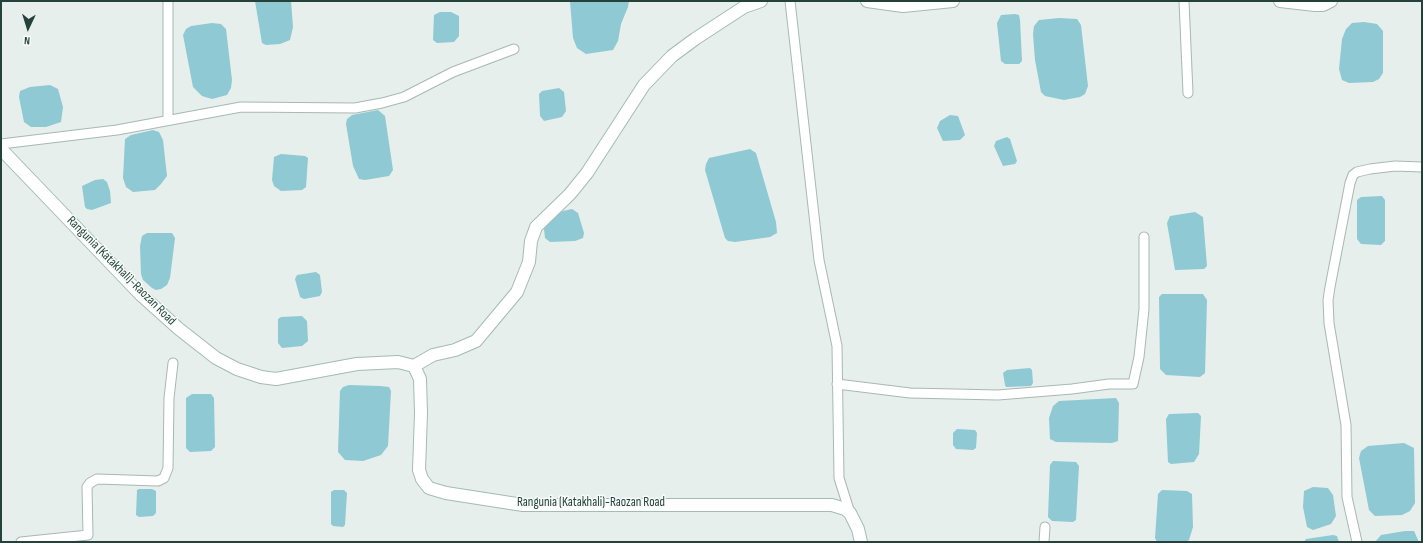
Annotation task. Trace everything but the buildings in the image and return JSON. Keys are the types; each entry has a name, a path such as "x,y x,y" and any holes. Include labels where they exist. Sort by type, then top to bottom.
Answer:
{"main road":[{"path":"414,366 433,355 455,350 476,342 517,292 528,262 531,241 536,227 570,194 587,174 644,85 672,56 695,39 744,7 761,1"},
{"path":"867,1 903,6 953,1"},
{"path":"1280,1 1315,6 1323,5 1331,1"},
{"name":"Rangunia (Katakhali)-Raozan Road","path":"1,149 141,294 179,329 216,358 261,377 276,379 357,364 398,362 414,366 420,379 421,413 419,470 422,479 429,488 446,493 523,505 832,505 845,509 850,513"},
{"path":"850,513 858,529 861,542"}],"street":[{"path":"168,1 168,120"},
{"path":"790,1 819,260 837,346 839,478 850,513"},
{"path":"1184,1 1188,93"},
{"path":"1,144 117,130 241,107 355,108 382,103 404,96 453,72 514,49"},
{"path":"1357,542 1347,497 1346,425 1329,323 1328,300 1330,287 1350,183 1353,175 1364,170 1395,166 1422,167"},
{"path":"837,384 910,393 998,395 1072,389 1109,384 1133,384 1139,357 1144,309 1144,237"},
{"path":"21,542 88,535 87,487 90,483 97,479 158,481 164,478 168,468 169,398 173,363"},
{"path":"1044,527 1044,542"}],"water":[{"path":"255,1 291,1 293,27 290,40 280,44 266,45 262,43"},
{"path":"570,1 629,1 621,24 618,41 613,50 586,54 577,48 573,38"},
{"path":"440,12 451,12 459,16 459,36 454,42 437,43 433,40 434,15"},
{"path":"1001,15 1019,15 1020,20 1022,61 1019,64 1005,64 1001,61 997,23"},
{"path":"1059,18 1077,19 1081,25 1088,86 1085,94 1080,97 1064,100 1045,96 1041,92 1035,60 1033,34 1034,26 1039,20"},
{"path":"1364,22 1377,24 1383,31 1383,73 1379,79 1373,82 1349,83 1342,80 1339,69 1342,39 1346,29 1352,23"},
{"path":"212,23 221,24 226,29 232,80 231,88 227,95 212,99 202,96 193,87 183,35 186,29 191,26"},
{"path":"50,85 58,89 63,107 61,122 46,127 31,127 24,122 19,97 20,91 30,87"},
{"path":"559,88 564,92 566,111 562,117 544,121 540,116 539,94 542,91"},
{"path":"378,110 385,116 393,170 389,176 365,180 359,179 353,166 346,124 347,119 352,115"},
{"path":"950,115 958,116 965,135 960,140 943,141 937,128 940,121"},
{"path":"153,130 159,132 163,140 167,176 155,190 133,192 126,187 123,178 125,139 131,135"},
{"path":"1007,137 1010,139 1017,161 1015,164 1003,166 994,146 996,141"},
{"path":"750,149 756,153 776,222 777,233 770,237 735,242 728,241 725,238 705,170 706,164 709,158"},
{"path":"281,154 305,156 308,158 306,187 302,190 281,191 274,186 272,180 274,157"},
{"path":"103,179 107,182 110,191 111,203 92,210 87,209 85,207 82,186 95,180"},
{"path":"1382,196 1385,200 1385,241 1381,245 1361,244 1357,239 1357,200 1361,197"},
{"path":"572,209 578,213 584,233 583,238 575,241 550,242 545,238 544,229 547,221 563,211"},
{"path":"1195,212 1203,217 1207,266 1204,269 1175,270 1167,223 1170,216"},
{"path":"147,233 172,233 175,238 170,278 167,285 161,289 156,290 152,288 143,280 141,274 140,246 142,236"},
{"path":"316,272 320,275 322,292 320,296 304,299 300,297 295,279 297,275"},
{"path":"1162,294 1203,294 1207,300 1205,373 1200,377 1166,375 1160,369 1159,297"},
{"path":"302,316 307,321 308,341 302,346 282,348 278,343 278,319 281,317"},
{"path":"1030,368 1032,370 1033,383 1031,386 1006,387 1003,373 1007,370"},
{"path":"349,385 389,387 391,391 388,446 381,455 363,461 345,460 338,452 340,391 343,387"},
{"path":"192,394 211,394 214,398 215,447 211,451 190,452 186,448 186,398"},
{"path":"1116,398 1119,403 1118,441 1112,443 1056,442 1050,439 1049,418 1053,406 1059,401"},
{"path":"1198,413 1201,416 1199,454 1194,462 1171,464 1168,462 1166,419 1169,414"},
{"path":"957,429 975,430 977,433 976,448 973,450 956,449 953,445 953,433"},
{"path":"1404,443 1414,448 1415,503 1410,511 1402,515 1375,516 1369,510 1359,458 1361,451 1368,446"},
{"path":"1053,461 1076,462 1079,466 1076,520 1073,522 1052,521 1048,517 1050,465"},
{"path":"1313,487 1328,488 1333,495 1336,516 1331,524 1313,530 1307,527 1303,507 1304,491"},
{"path":"152,489 156,491 156,513 153,516 139,517 136,515 137,490"},
{"path":"334,490 344,490 347,493 345,525 343,527 333,526 331,524 331,492"},
{"path":"1162,490 1187,491 1192,494 1193,527 1189,540 1186,542 1157,542 1155,538 1158,494"},
{"path":"1414,531 1419,542 1375,542 1381,535"},
{"path":"1333,535 1337,536 1339,542 1304,542 1306,539"}]}
